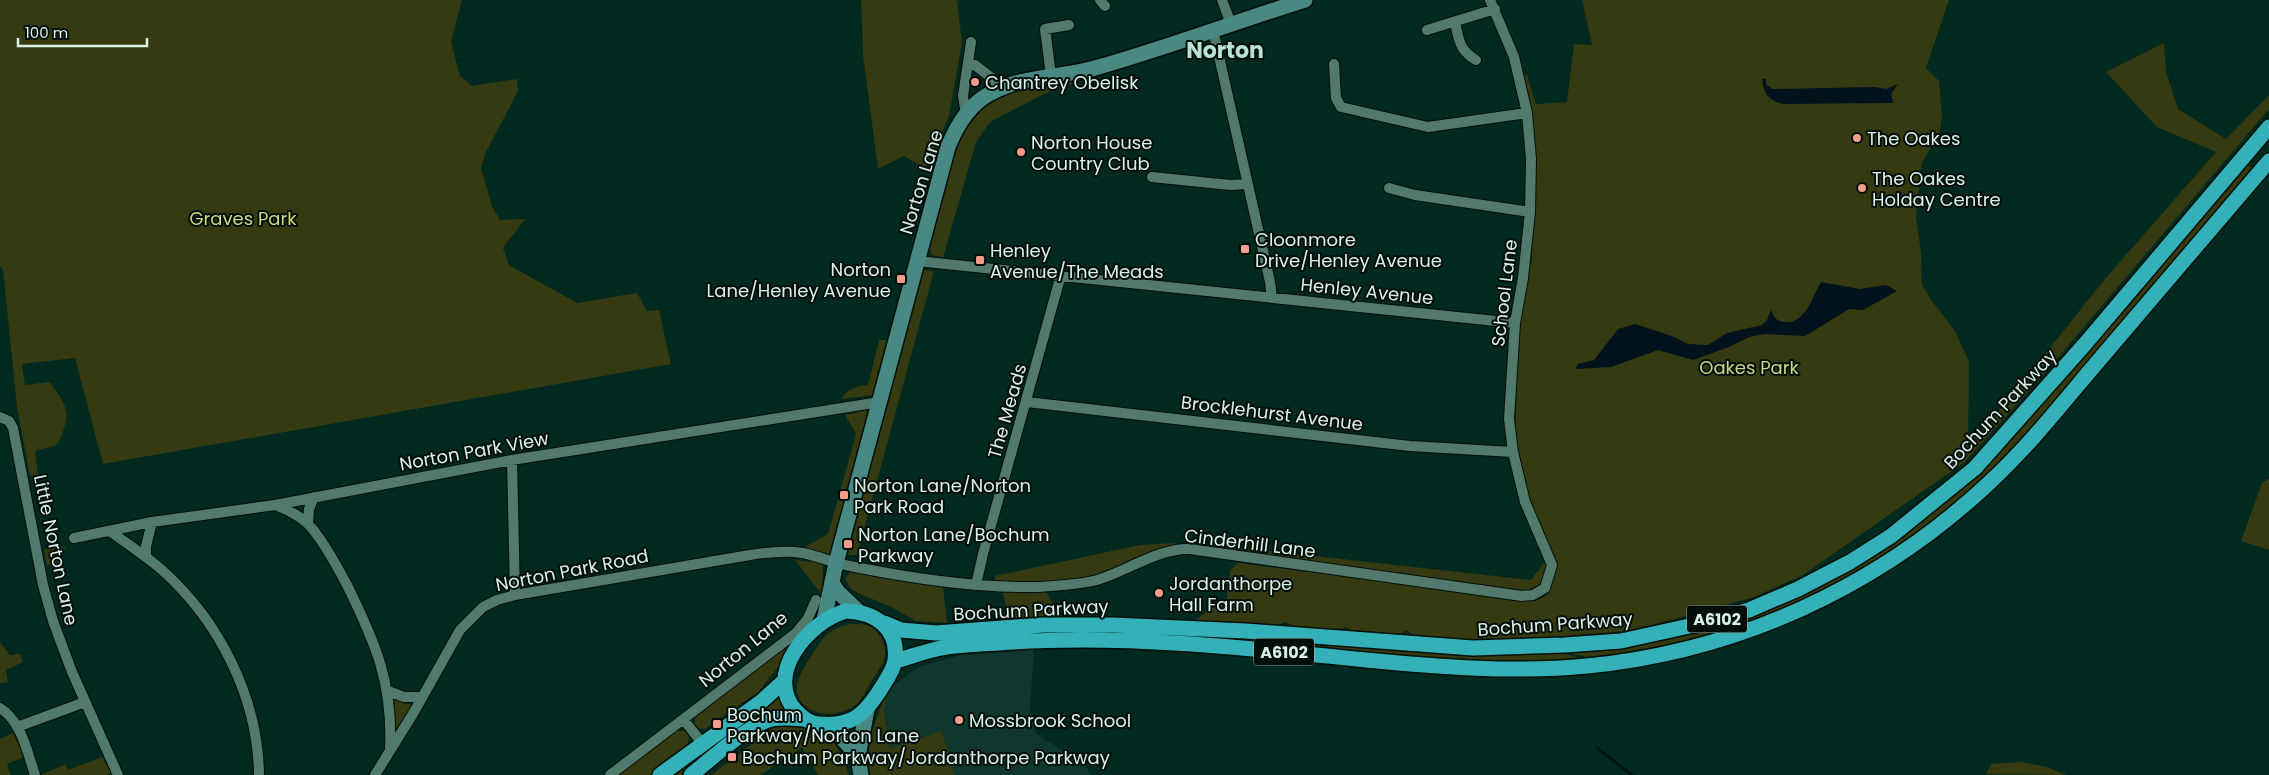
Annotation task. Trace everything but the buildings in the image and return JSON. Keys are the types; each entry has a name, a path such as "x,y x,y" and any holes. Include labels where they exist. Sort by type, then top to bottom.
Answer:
{"highway":[{"name":"Bochum Parkway","path":"884,623 901,630 936,633 1043,624 1113,625 1246,631 1474,648 1621,641 1694,625 1749,610 1798,589 1850,562 1898,530 1975,468 2079,352 2269,128"},
{"name":"Bochum Parkway","path":"895,661 939,648 1058,639 1120,640 1474,668 1571,667 1660,655 1750,630 1819,602 1878,569 1934,530 1989,484 2048,421 2269,161"},
{"path":"690,775 732,743 766,721 780,718 804,719 816,724 842,724 867,710 895,661 894,640 884,623 872,615 858,611 841,612 824,620 807,636 787,665 784,681 786,694 792,706 804,719"},
{"path":"660,775 762,701 784,681"}],"street":[{"path":"1222,0 1231,24"},
{"name":"Norton Lane","path":"824,620 836,563 948,147 955,130 966,114 978,102 1003,87 1051,75 1093,69 1305,0"},
{"path":"1427,30 1455,22 1492,5"},
{"name":"School Lane","path":"1492,5 1514,57 1527,114 1531,159 1530,212 1523,278 1514,323 1510,419 1513,452 1525,502 1552,565 1545,588"},
{"path":"1455,22 1461,47 1465,54 1476,60"},
{"path":"1051,75 1045,29 1069,25"},
{"path":"1213,30 1272,298"},
{"path":"966,114 962,96 970,42"},
{"path":"968,64 975,65 1003,87"},
{"path":"1334,64 1336,98 1341,107 1428,127 1527,114"},
{"path":"1152,177 1223,185 1247,184"},
{"path":"1389,188 1415,196 1530,212"},
{"name":"Henley Avenue","path":"917,261 1514,323"},
{"name":"The Meads","path":"976,584 1061,275"},
{"name":"Norton Park View","path":"74,538 152,522 275,505 512,460 880,402"},
{"name":"Brocklehurst Avenue","path":"1027,402 1410,446 1513,452"},
{"name":"Little Norton Lane","path":"0,417 9,421 13,428 46,597 72,672 118,775"},
{"path":"512,460 514,595"},
{"path":"308,524 309,510 314,497"},
{"path":"275,505 292,512 308,524 338,567 364,620 378,653 388,691 390,751"},
{"path":"146,557 146,546 152,522"},
{"path":"110,531 146,557 175,582 202,613 218,636 234,666 250,717 256,742 259,775"},
{"name":"Cinderhill Lane","path":"836,563 944,582 1037,586 1084,583 1179,549 1522,596 1533,595 1545,588"},
{"name":"Norton Park Road","path":"374,775 390,751 460,630 471,616 490,603 514,595 775,552 802,553 836,563"},
{"path":"832,583 838,592 858,611"},
{"name":"Norton Lane","path":"610,775 796,633 808,618 816,600"},
{"path":"388,691 404,697 422,697"},
{"path":"17,727 85,702"},
{"path":"0,708 11,717 17,727 35,775"},
{"path":"861,775 858,756 867,710"},
{"path":"684,720 702,743"},
{"path":"830,725 858,756"}],"shaded area":[{"path":"1762,79 1766,79 1766,84 1772,89 1875,87 1886,89 1898,84 1891,94 1893,103 1784,104 1774,101 1768,96"},
{"path":"1821,282 1860,289 1886,285 1897,291 1863,310 1849,309 1805,336 1765,334 1749,337 1729,347 1693,360 1658,350 1611,367 1575,369 1578,364 1594,360 1618,329 1635,324 1672,336 1688,344 1708,345 1727,333 1762,325 1767,320 1771,310 1777,320 1791,322 1803,315"},
{"name":"Mossbrook School","path":"1034,650 1030,709 1036,734 1085,764 1090,775 954,775 942,731 890,748 884,710 889,689 918,667 961,655"}],"green space":[{"name":"Graves Park","path":"0,0 462,0 451,41 460,76 472,86 517,79 518,91 486,152 481,168 492,206 500,220 525,219 503,248 509,265 577,303 637,293 647,311 659,310 671,364 103,464 75,358 22,364 25,385 49,382 61,398 66,412 65,426 57,445 35,451 38,475 30,476 17,407 3,270 0,266"},
{"path":"861,0 957,0 962,43 949,116 925,169 904,156 878,169 863,55"},
{"name":"Oakes Park","path":"1582,0 1949,0 1926,68 1939,81 1942,116 1940,130 1922,163 1916,217 1921,253 1922,285 1955,331 1969,362 1968,446 2015,392 2104,280 2216,152 2157,127 2106,72 2164,43 2166,71 2178,109 2226,139 2269,95 2269,109 2044,374 1965,462 1803,575 1754,597 1630,631 1478,642 1454,638 1417,638 1406,630 1398,636 1356,634 1346,627 1331,631 1315,631 1299,628 1285,622 1272,628 1193,623 1209,609 1226,603 1230,570 1238,563 1536,601 1549,594 1554,570 1527,500 1515,438 1519,328 1532,258 1536,157 1520,74 1527,75 1536,104 1567,102 1574,44 1592,45"},
{"path":"1071,78 1076,83 1050,91 990,122 976,142 943,258 932,255 928,246 960,132 974,114 993,99 1015,89"},
{"path":"2245,165 2257,168 2010,455 1934,525 1811,600 1692,643 1589,660 1588,657 1569,653 1568,651 1694,632 1918,523"},
{"path":"922,270 934,271 857,555 848,555 897,357"},
{"path":"879,340 890,340 875,395 841,399 852,389 868,385"},
{"path":"867,410 870,413 833,557 806,550 807,546 828,534 856,434 845,415"},
{"path":"2269,478 2269,550 2241,541 2262,483"},
{"path":"1174,543 1174,546 1091,576 1063,581 995,582 995,576 1140,545"},
{"path":"66,547 57,562 47,566 44,549"},
{"path":"1234,547 1531,580 1546,560 1546,573 1542,583 1538,586 1520,591 1234,552"},
{"path":"795,560 823,563 822,595"},
{"path":"852,570 943,587 947,623 916,621 891,607 858,593 851,589 845,579"},
{"path":"1002,590 1046,592 1061,617 1010,621"},
{"path":"851,624 868,625 876,631 884,647 885,655 883,662 863,697 855,706 833,714 816,712 806,707 800,700 797,693 799,677 827,635 837,628"},
{"path":"1087,630 1564,651 1565,654 1586,660 1509,663 1061,636 1055,631"},
{"path":"0,642 10,655 20,654 23,662 6,670 8,682 0,683"},
{"path":"792,642 794,647 758,692 705,729 698,728 695,724 695,717 704,708"},
{"path":"889,689 884,710 890,748 942,731 954,775 869,775 870,741 880,709"},
{"path":"778,697 785,712 758,718 684,775 674,775"},
{"path":"394,698 405,704 414,704 395,732"},
{"path":"794,723 817,730 831,739 840,753 849,775 818,775 802,748 760,775 711,775 776,725"},
{"path":"675,731 685,731 689,737 688,744 650,775 618,775"},
{"path":"13,733 24,757 7,764 11,775 0,775 0,739"},
{"path":"102,757 111,773 106,775 40,775 66,764 68,770"},
{"path":"2021,762 2047,767 2066,775 1986,774 1991,764"}],"waterway":[{"path":"1597,748 1632,775"}],"place":[{"name":"Chantrey Obelisk","path":"975,82"},
{"name":"The Oakes","path":"1857,138"},
{"name":"Norton House Country Club","path":"1021,152"},
{"name":"The Oakes Holday Centre","path":"1862,188"},
{"name":"Cloonmore Drive/Henley Avenue","path":"1245,249"},
{"name":"Henley Avenue/The Meads","path":"980,260"},
{"name":"Norton Lane/Henley Avenue","path":"901,279"},
{"name":"Norton Lane/Norton Park Road","path":"844,495"},
{"name":"Norton Lane/Bochum Parkway","path":"848,544"},
{"name":"Jordanthorpe Hall Farm","path":"1159,593"},
{"name":"Mossbrook School","path":"959,720"},
{"name":"Bochum Parkway/Norton Lane","path":"717,724"},
{"name":"Bochum Parkway/Jordanthorpe Parkway","path":"732,757"}],"district":[{"name":"Norton","path":"1225,50"}]}
